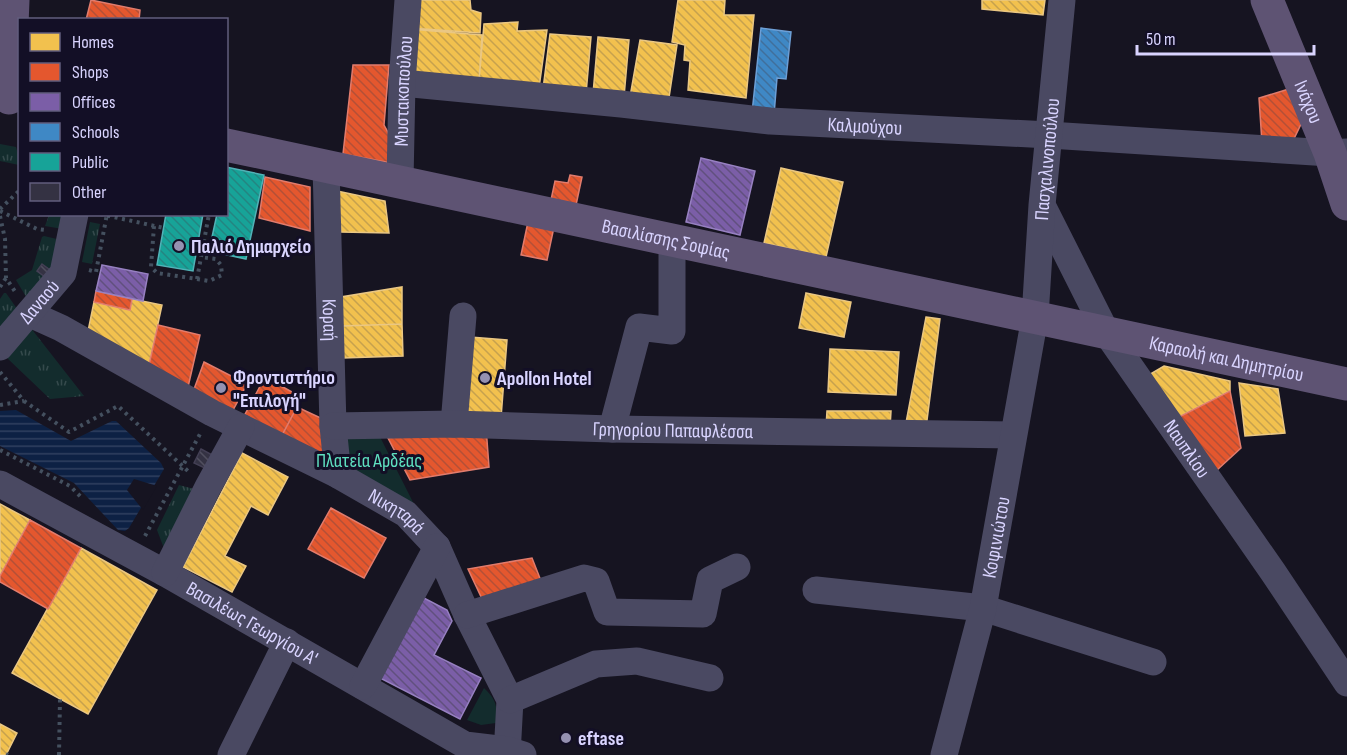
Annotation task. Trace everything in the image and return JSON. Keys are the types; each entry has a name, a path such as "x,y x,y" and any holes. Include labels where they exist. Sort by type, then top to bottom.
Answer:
{"main road":[{"path":"10,98 13,0"},
{"name":"Ινάχου","path":"1268,0 1339,152 1347,204"},
{"name":"Βασιλίσσης Σοφίας","path":"228,145 1106,332"},
{"name":"Καραολή και Δημητρίου","path":"1106,332 1347,384"}],"street":[{"name":"Μυστακοπούλου","path":"400,182 402,83 408,0"},
{"name":"Πασχαλινοπούλου","path":"1035,317 1042,205 1062,0"},
{"name":"Καλμούχου","path":"402,83 621,104 770,122 1339,152"},
{"name":"Κοραή","path":"326,166 333,426 338,475"},
{"name":"Ναυπλίου","path":"1042,205 1106,332 1273,572 1347,683"},
{"name":"Δαναού","path":"0,347 63,273 72,225"},
{"path":"612,429 639,327 672,331 672,240"},
{"name":"Νικηταρά","path":"30,314 61,328 212,413 338,475 406,514 437,547 467,615 510,700"},
{"path":"454,423 463,316"},
{"name":"Κοφινιώτου","path":"945,755 982,608 1035,317"},
{"name":"Γρηγορίου Παπαφλέσσα","path":"333,426 454,423 612,429 1013,435"},
{"path":"165,573 241,427"},
{"name":"Βασιλέως Γεωργίου Α'","path":"0,484 135,556 287,642 363,686 462,750 512,753"},
{"path":"363,686 437,547"},
{"path":"467,615 584,578 596,581 607,612 703,614 710,580 737,567"},
{"path":"816,590 982,608 1153,662"},
{"path":"231,755 287,642"},
{"path":"512,753 510,700 596,664 637,661 710,678"}],"path":[{"path":"18,192 0,210 38,229 72,225"},
{"path":"0,216 6,239 6,278 0,287"},
{"path":"109,216 164,228"},
{"path":"197,279 209,216"},
{"path":"154,226 151,267 157,273 209,281 222,275 221,265 216,260 201,257"},
{"path":"6,278 30,314"},
{"path":"0,372 24,401 69,432 118,406 183,465 195,480 208,487"},
{"path":"0,405 24,401"},
{"path":"135,556 212,413"},
{"path":"59,755 60,699"}],"green space":[{"path":"0,144 16,147 18,165 0,161"},
{"path":"49,216 66,216 63,229 45,226"},
{"path":"90,222 100,224 92,264 82,262"},
{"path":"44,236 61,240 55,274 31,305 16,280 32,270"},
{"path":"4,293 22,316 0,342 0,299"},
{"path":"30,327 84,396 50,399 6,357"},
{"name":"Πλατεία Αρδέας","path":"375,427 418,512 351,475 339,431"},
{"path":"179,485 198,490 165,551 157,530"},
{"path":"484,688 494,700 497,717 496,723 481,725 467,720"}],"water":[{"path":"16,410 71,441 116,421 161,463 164,469 129,528 125,531 118,530 74,483 0,446 0,411"}],"pier":[{"path":"134,479 157,486 143,510 127,490"}],"building: Homes":[{"path":"414,0 470,0 471,10 481,13 480,33 410,28"},
{"path":"678,0 725,0 724,15 754,15 746,98 688,90 690,61 684,60 685,45 672,42"},
{"path":"982,0 1045,0 1043,15 982,9"},
{"path":"518,22 517,31 547,30 539,88 479,81 484,24"},
{"path":"408,29 482,35 479,81 406,76"},
{"path":"550,34 591,37 586,94 543,89"},
{"path":"598,37 629,40 624,97 593,94"},
{"path":"640,40 677,45 668,104 630,97"},
{"path":"781,168 843,182 826,257 764,243"},
{"path":"337,191 385,201 389,233 341,232"},
{"path":"402,287 402,324 342,326 341,297"},
{"path":"806,293 851,302 844,337 799,328"},
{"path":"132,299 162,305 149,365 87,336 94,302 130,310"},
{"path":"926,317 940,319 926,428 905,428"},
{"path":"402,324 403,356 343,358 342,326"},
{"name":"Apollon Hotel","path":"470,337 507,340 501,418 463,415"},
{"path":"830,349 899,352 896,395 828,392"},
{"path":"1164,366 1230,381 1230,391 1177,418 1147,376"},
{"path":"1239,383 1278,389 1285,433 1245,436"},
{"path":"827,411 891,411 890,428 826,427"},
{"path":"242,453 288,477 268,515 251,506 225,556 246,566 232,592 183,567"},
{"path":"0,504 30,520 0,576"},
{"path":"81,548 157,590 88,714 12,673"},
{"path":"0,724 17,733 6,755 0,755"}],"building: Shops":[{"path":"91,0 140,10 139,18 86,18"},
{"path":"353,65 389,65 384,125 390,136 391,163 343,154"},
{"path":"1289,89 1303,120 1291,145 1262,143 1259,98"},
{"path":"570,175 582,177 576,205 551,200 555,181 568,183"},
{"path":"265,177 310,187 310,231 259,218"},
{"path":"528,222 554,227 547,260 521,255"},
{"path":"96,291 132,299 130,310 94,302"},
{"path":"158,325 200,335 188,387 149,365"},
{"path":"204,362 247,384 232,412 193,392"},
{"path":"265,377 299,396 297,407 280,439 243,418"},
{"path":"1230,391 1241,448 1216,471 1177,418"},
{"path":"297,407 325,420 329,450 316,459 280,439"},
{"path":"486,427 489,467 410,480 388,438"},
{"path":"331,508 386,538 364,578 308,549"},
{"path":"30,520 81,548 48,609 0,582 0,576"},
{"path":"532,558 543,586 484,603 468,569"}],"building: Offices":[{"path":"701,158 755,171 740,235 686,222"},
{"path":"102,265 148,274 143,301 96,291"},
{"path":"420,596 447,610 452,621 434,655 481,678 460,719 378,677"}],"building: Schools":[{"path":"761,28 791,32 786,79 777,78 774,115 752,113"}],"building: Public":[{"path":"228,167 264,175 246,259 209,251 217,216 228,216"},
{"name":"Παλιό Δημαρχείο","path":"166,216 203,216 193,271 157,265"}],"building: Other":[{"path":"42,264 50,270 45,277 37,271"},
{"path":"201,449 216,457 209,470 194,463"}],"place":[{"name":"Παλιό Δημαρχείο","path":"179,246"},
{"name":"Apollon Hotel","path":"485,378"},
{"name":"Φροντιστήριο \"Επιλογή\"","path":"221,388"},
{"name":"eftase","path":"566,738"}]}
